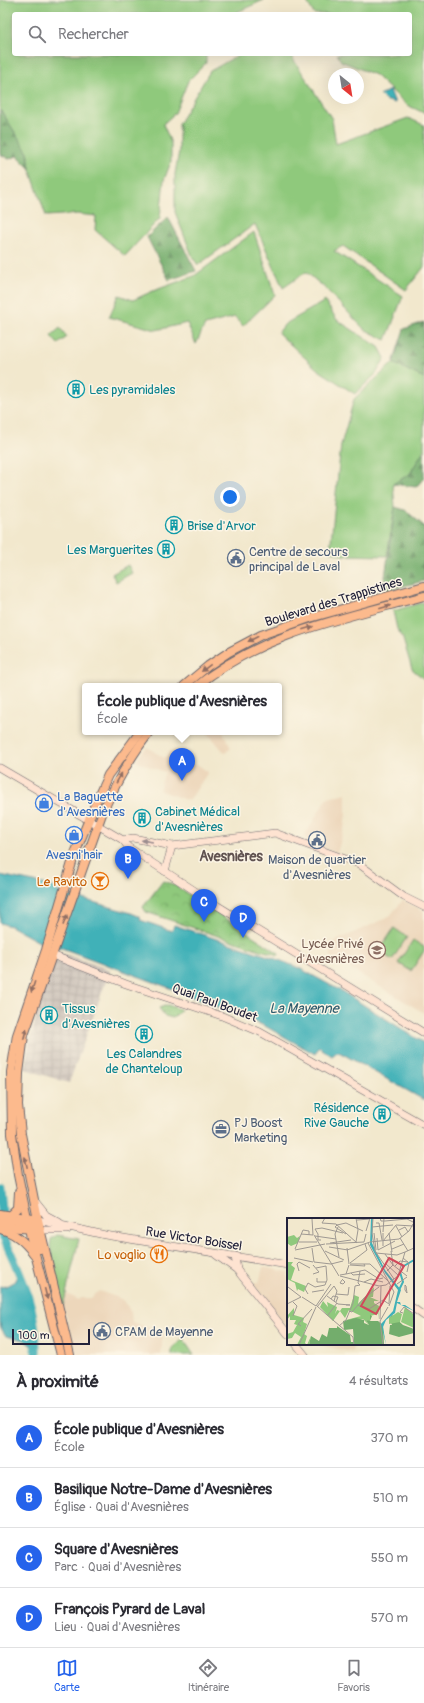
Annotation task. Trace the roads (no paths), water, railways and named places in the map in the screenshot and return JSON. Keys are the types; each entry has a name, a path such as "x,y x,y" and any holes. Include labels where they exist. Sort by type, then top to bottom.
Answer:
{"main road":[{"name":"Boulevard des Trappistines","path":"188,683 228,652 261,635 283,626 424,586"},
{"name":"Boulevard des Trappistines","path":"201,683 234,660 264,644 290,634 424,596"},
{"path":"61,1355 36,1257 33,1224 34,1200 21,1134 18,1105 19,1073 24,1035 49,952 74,856 108,775 138,735"},
{"path":"10,1216 18,1208 18,1176 12,1124 11,1072 17,1035 49,952 77,886 98,826 117,781 141,742 147,735"},
{"path":"18,1176 51,1275 70,1355"},
{"path":"0,1214 33,1224"},
{"path":"0,1222 33,1224"},
{"path":"0,1227 33,1224"},
{"path":"0,1227 12,1232 21,1239 36,1257"}],"street":[{"path":"0,768 123,840 128,847 218,906 424,1034"},
{"path":"123,840 133,838 172,846 275,833 359,864 404,897 424,907"},
{"path":"165,871 172,846"},
{"name":"Quai Paul Boudet","path":"49,952 126,984 222,1016 260,1032 424,1125"},
{"path":"34,1200 46,1215 57,1221 89,1228 97,1234"},
{"name":"Rue Victor Boissel","path":"33,1224 287,1265"},
{"path":"214,1254 237,1270 287,1333"},
{"path":"234,1256 237,1270"},
{"path":"414,1309 424,1316"},
{"path":"297,1345 305,1355"}],"water":[{"path":"390,90 395,103 385,100 380,95"},
{"name":"La Mayenne","path":"0,875 53,886 58,892 131,913 141,917 140,920 172,931 174,925 274,958 299,968 343,992 424,1043 424,1100 341,1053 337,1052 332,1056 319,1047 315,1054 265,1026 185,994 185,991 179,989 178,991 62,948 41,943 10,926 0,923"},
{"path":"17,1274 28,1298 33,1347 24,1340 6,1336 1,1328 0,1287 9,1285 13,1282"}],"waterway":[{"path":"0,1187 2,1210"},
{"path":"1,1232 21,1277 31,1306 36,1338 36,1355"}],"place":[{"name":"Les pyramidales","path":"76,389"},
{"name":"Brise d'Arvor","path":"174,525"},
{"name":"Les Marguerites","path":"166,549"},
{"name":"Centre de secours principal de Laval","path":"236,558"},
{"name":"École publique d'Avesnières","path":"182,781"},
{"name":"La Baguette d'Avesnières","path":"44,803"},
{"name":"Cabinet Médical d'Avesnières","path":"142,818"},
{"name":"Avesni'hair","path":"74,835"},
{"name":"Maison de quartier d'Avesnières","path":"317,840"},
{"name":"Basilique Notre-Dame d'Avesnières","path":"128,879"},
{"name":"Le Ravito","path":"100,881"},
{"name":"Square d'Avesnières","path":"204,922"},
{"name":"François Pyrard de Laval","path":"243,938"},
{"name":"Lycée Privé d'Avesnières","path":"377,950"},
{"name":"Tissus d'Avesnières","path":"49,1015"},
{"name":"Les Calandres de Chanteloup","path":"144,1034"},
{"name":"Résidence Rive Gauche","path":"382,1114"},
{"name":"PJ Boost Marketing","path":"221,1129"},
{"name":"Lo voglio","path":"159,1254"},
{"name":"CPAM de Mayenne","path":"102,1331"}],"district":[{"name":"Avesnières","path":"231,856"}]}
